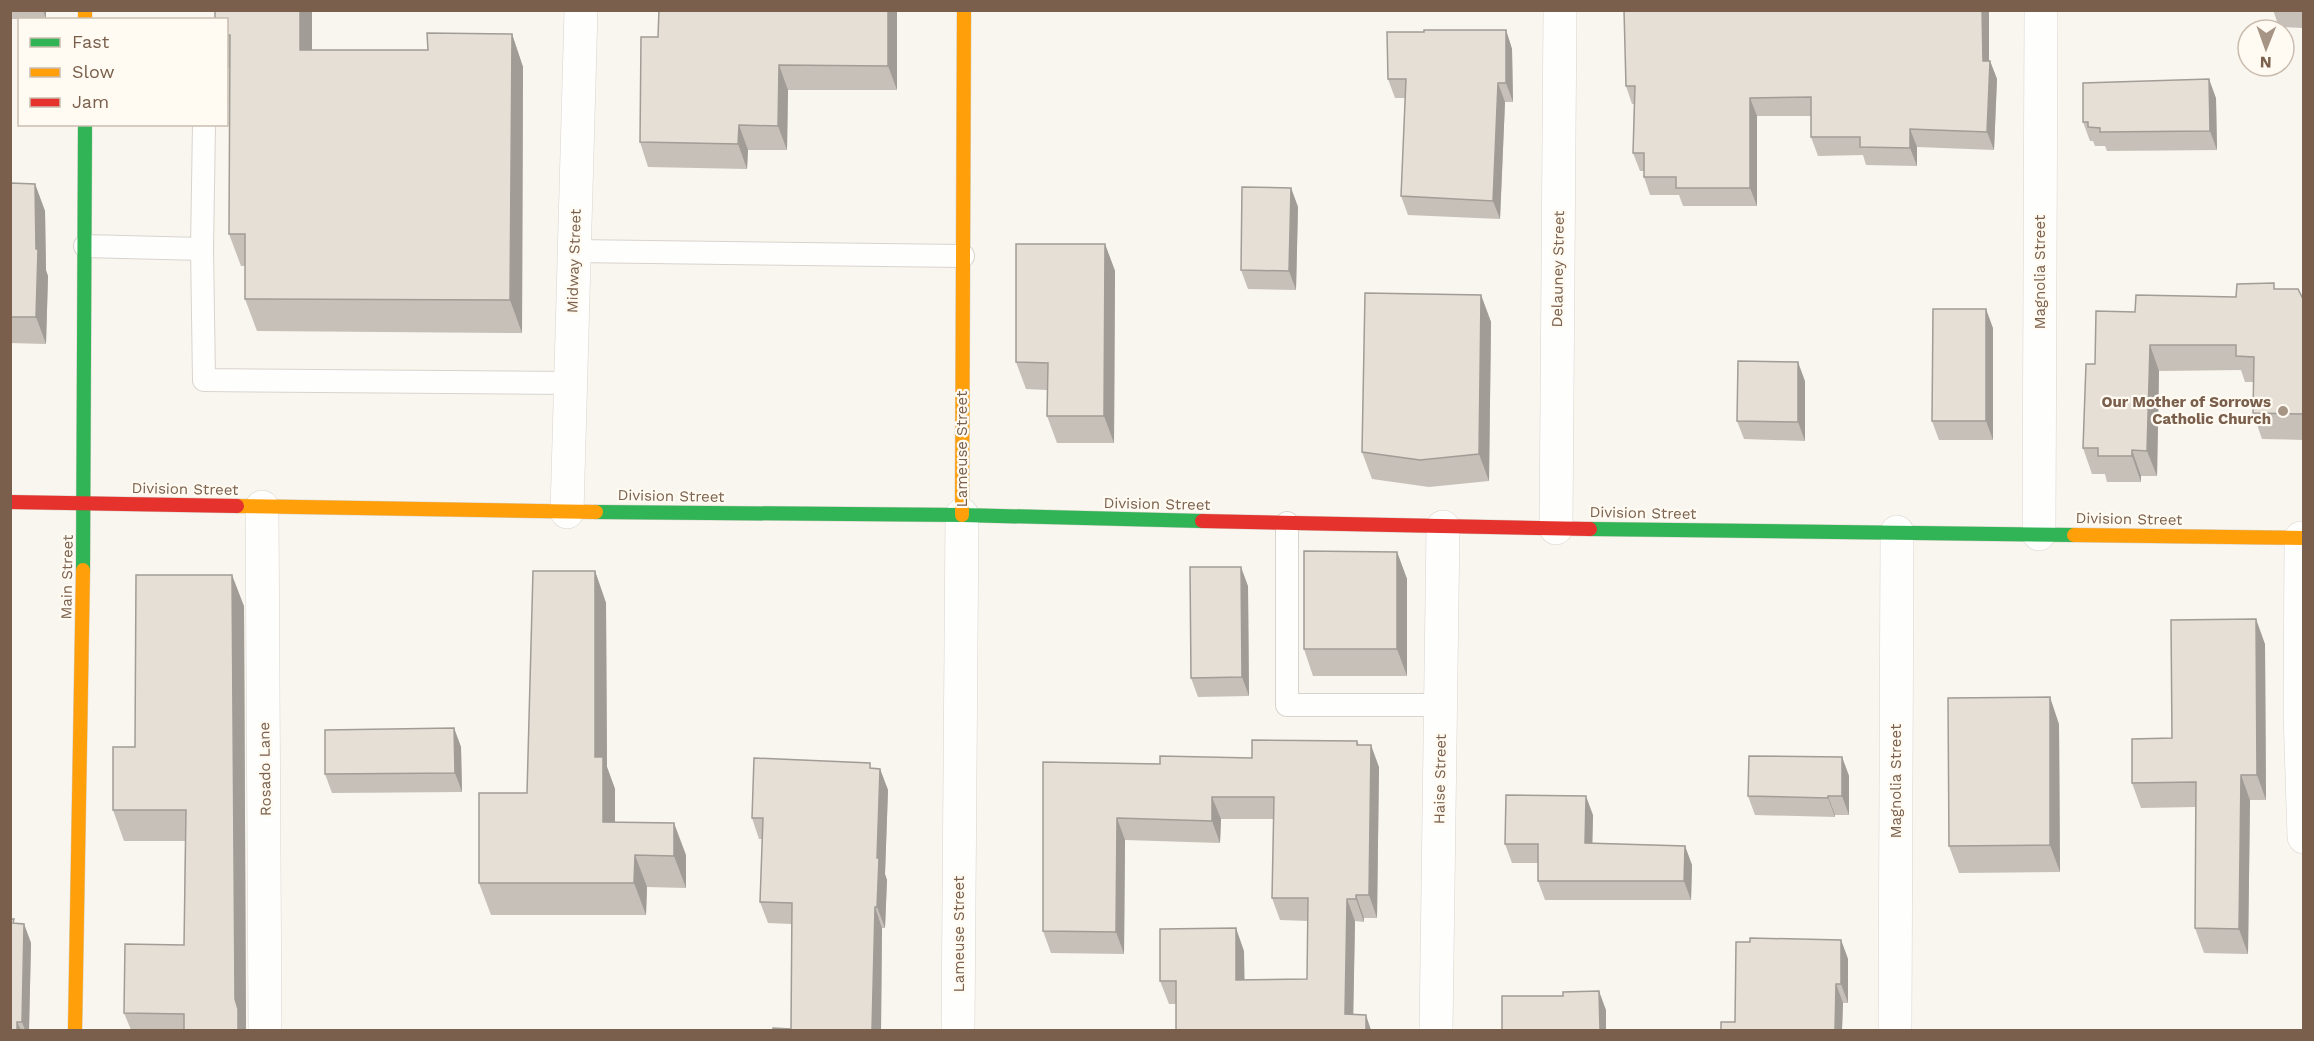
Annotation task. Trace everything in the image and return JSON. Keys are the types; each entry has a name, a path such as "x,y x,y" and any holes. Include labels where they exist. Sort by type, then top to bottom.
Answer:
{"main road":[{"name":"Lameuse Street","path":"962,516 964,10"},
{"name":"Main Street","path":"75,1030 84,504 85,126"},
{"name":"Division Street","path":"10,502 567,512 962,516 1443,527 2302,538"}],"street":[{"name":"Midway Street","path":"567,512 581,10"},
{"name":"Delauney Street","path":"1556,528 1560,10"},
{"name":"Magnolia Street","path":"2039,534 2041,10"},
{"name":"Rosado Lane","path":"262,507 265,1030"},
{"name":"Lameuse Street","path":"958,1030 962,516"},
{"name":"Haise Street","path":"1436,1030 1443,527"},
{"name":"Magnolia Street","path":"1895,1030 1897,532"},
{"path":"2302,538 2300,713 2304,837"}],"lane":[{"path":"204,126 202,249 204,380 570,383"},
{"path":"85,246 202,249"},
{"path":"574,250 963,256"},
{"path":"1287,523 1287,705 1441,705"}],"building":[{"path":"215,10 300,10 300,50 428,50 427,33 512,34 510,300 245,299 245,234 229,234 230,35 228,35 228,18 215,18"},
{"path":"659,10 888,10 888,66 779,65 778,126 739,125 738,144 640,142 641,37 658,37"},
{"path":"1624,10 1982,10 1983,61 1990,61 1987,132 1910,129 1910,148 1860,147 1860,137 1811,137 1811,97 1750,98 1750,188 1676,188 1676,177 1644,177 1644,153 1633,153 1635,86 1626,86"},
{"path":"1424,30 1506,30 1506,83 1498,83 1493,201 1401,196 1406,79 1388,79 1387,32 1424,32"},
{"path":"2209,79 2210,131 2100,132 2100,128 2088,127 2088,122 2083,122 2083,83"},
{"path":"10,183 35,184 36,249 38,249 36,317 10,317"},
{"path":"1242,187 1291,188 1289,271 1241,270"},
{"path":"1016,244 1105,244 1104,416 1047,416 1048,363 1016,362"},
{"path":"2274,283 2274,289 2298,289 2304,301 2304,414 2253,413 2254,357 2236,356 2236,345 2150,345 2147,451 2132,450 2132,456 2098,456 2098,448 2083,448 2086,364 2095,364 2096,311 2135,312 2136,295 2236,297 2237,284"},
{"path":"1365,293 1481,295 1479,454 1420,460 1362,452"},
{"path":"1933,309 1986,309 1986,421 1932,421"},
{"path":"1738,361 1798,362 1798,422 1737,421"},
{"path":"1304,551 1397,552 1397,649 1304,649"},
{"path":"1190,567 1241,567 1242,677 1191,678"},
{"path":"533,571 595,571 595,757 603,757 603,822 674,823 674,856 635,855 634,883 479,883 479,793 527,793"},
{"path":"136,575 232,575 235,999 238,1009 238,1030 184,1030 184,1014 124,1013 125,944 184,945 186,810 113,810 113,747 135,747"},
{"path":"2256,619 2257,775 2241,775 2239,929 2195,928 2196,782 2132,783 2132,739 2172,738 2171,620"},
{"path":"2050,697 2050,845 1949,846 1948,698"},
{"path":"454,728 455,773 325,774 325,730"},
{"path":"1252,740 1357,741 1357,745 1371,745 1369,895 1356,895 1356,899 1347,899 1345,1014 1366,1015 1366,1030 1176,1030 1176,981 1160,981 1160,929 1236,928 1236,980 1307,979 1308,898 1272,898 1274,797 1212,797 1212,821 1117,818 1116,932 1043,931 1043,762 1160,764 1160,756 1252,758"},
{"path":"1749,756 1842,757 1842,796 1828,796 1828,798 1748,796"},
{"path":"754,758 870,763 870,768 880,769 872,1030 773,1030 773,1028 791,1029 792,903 760,902 763,818 752,818"},
{"path":"1506,795 1586,796 1585,843 1685,846 1684,881 1538,881 1538,844 1505,844"},
{"path":"10,919 14,919 13,923 24,924 22,1022 17,1022 17,1030 10,1030"},
{"path":"1750,938 1841,940 1841,984 1836,984 1835,1030 1721,1030 1721,1022 1735,1022 1736,942 1750,942"},
{"path":"1599,991 1600,1030 1502,1030 1502,996 1563,996 1563,992"}],"traffic: fast":[{"path":"83,570 85,126"},
{"path":"596,512 962,515 1202,521"},
{"path":"1590,529 2074,535"}],"traffic: slow":[{"path":"85,10 85,18"},
{"path":"962,515 964,10"},
{"path":"237,506 596,512"},
{"path":"2074,535 2304,538"},
{"path":"75,1030 83,570"}],"traffic: jam":[{"path":"10,502 237,506"},
{"path":"1202,521 1590,529"}],"place":[{"name":"Our Mother of Sorrows Catholic Church","path":"2283,411"}]}
